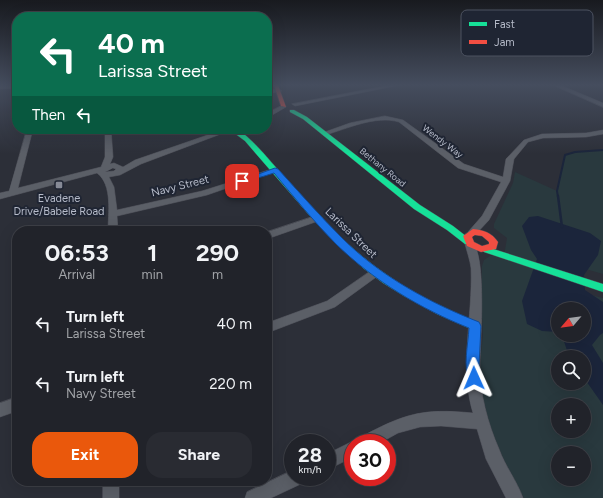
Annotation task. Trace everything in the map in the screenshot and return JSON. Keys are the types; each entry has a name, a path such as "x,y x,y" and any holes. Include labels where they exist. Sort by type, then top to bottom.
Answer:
{"street":[{"path":"272,114 281,108"},
{"name":"Bethany Road","path":"295,108 417,207 450,228 470,237 491,238 520,260"},
{"name":"Wendy Way","path":"325,133 357,124 386,118 395,118 461,166 506,181"},
{"path":"514,498 492,453 476,401 472,366 475,326 476,267 470,237 486,218 506,181 510,159 523,144 530,139 542,136 582,135 603,132"},
{"path":"13,192 29,134"},
{"path":"108,134 109,157 104,172 111,188 113,226"},
{"path":"0,196 117,169 218,134"},
{"name":"Larissa Street","path":"239,134 247,140 343,245 375,272 420,301 450,316 475,326"},
{"path":"109,157 117,169"},
{"path":"111,188 117,169"},
{"name":"Navy Street","path":"112,214 204,193 275,170"},
{"path":"272,234 318,218"},
{"path":"476,267 486,250 493,247 486,218"},
{"name":"Bethany Road","path":"470,237 477,248 520,260 559,275 603,288"},
{"path":"272,326 331,304 375,272"},
{"path":"0,410 12,406"},
{"path":"382,434 400,425 416,420 428,419 483,422"},
{"path":"253,498 284,483"},
{"path":"111,486 111,498"}],"shaded area":[{"path":"603,150 603,274 558,261 583,293 603,298 603,498 524,498 512,478 493,436 483,402 479,373 483,335 481,302 482,266 484,260 490,256 504,256 507,238 494,228 494,224 513,183 515,172 557,191 565,155 575,152"}],"water":[{"path":"538,216 590,233 601,241 598,255 584,275 585,290 603,302 603,333 592,345 603,363 603,405 591,388 591,350 567,350 564,342 591,342 591,302 551,302 551,332 542,331 527,324 522,301 537,259 531,250 522,226 529,217"}],"waterway":[{"path":"558,197 557,191 565,155 575,152 603,150"},
{"path":"558,196 562,227"}],"traffic: fast":[{"path":"292,111 305,118 417,207 450,228 468,242"},
{"path":"239,134 247,140 330,232 366,265 407,293 441,311 475,326"},
{"path":"487,250 603,288"}],"traffic: jam":[{"path":"473,232 482,233 490,237 494,242 493,247 481,249 470,244 467,236 473,232"}],"place":[{"name":"Evadene Drive/Babele Road","path":"59,185"}],"route":[{"path":"242,181 275,170 339,241 375,272 420,301 450,316 475,326 472,366 474,378"}]}
